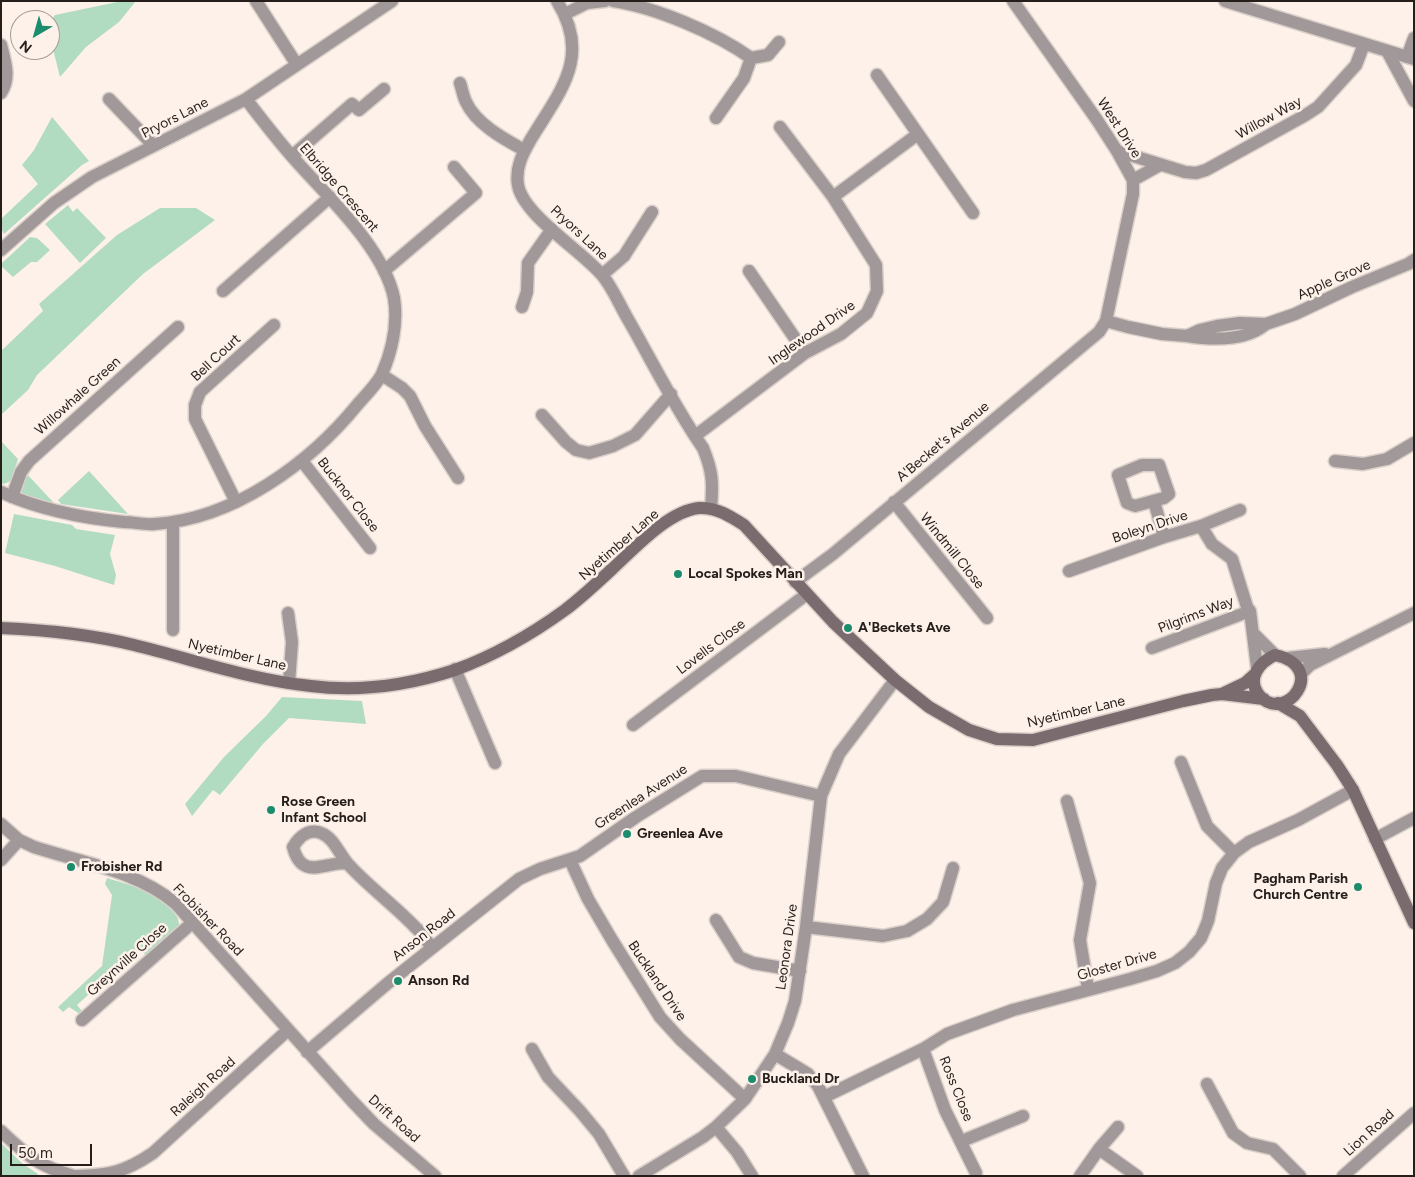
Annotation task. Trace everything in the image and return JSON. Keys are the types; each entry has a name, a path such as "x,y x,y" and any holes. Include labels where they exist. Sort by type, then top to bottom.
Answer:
{"street":[{"path":"256,1 297,65"},
{"name":"Pryors Lane","path":"1,250 54,203 92,177 246,99 392,1"},
{"name":"Pryors Lane","path":"557,1 565,14 572,37 573,57 568,76 524,150 518,165 520,191 530,207 602,275 703,448 711,469 713,485 711,509"},
{"path":"565,14 587,3 605,1"},
{"path":"613,1 646,8 697,28 731,44 751,58 768,55 779,42"},
{"name":"West Drive","path":"1013,1 1097,120 1133,180 1133,194 1106,321"},
{"path":"1229,2 1410,58 1414,38"},
{"name":"Willow Way","path":"1117,151 1185,172 1196,173 1206,170 1318,107 1356,65 1364,44"},
{"path":"1,45 6,66 6,86 1,93"},
{"path":"1387,51 1412,92"},
{"path":"716,118 744,78 751,58"},
{"path":"877,75 973,213"},
{"path":"460,83 467,104 482,122 496,134 524,150"},
{"path":"292,156 352,104 359,110 384,89"},
{"path":"109,99 153,145"},
{"name":"Elbridge Crescent","path":"7,495 27,503 85,517 154,524 205,515 236,502 302,461 352,412 382,375 395,330 394,298 384,271 367,241 292,156 246,99"},
{"name":"Inglewood Drive","path":"695,436 806,353 841,334 868,313 877,291 876,265 833,197 780,127"},
{"path":"833,197 918,134"},
{"path":"1133,180 1160,165"},
{"path":"384,271 476,192 454,167"},
{"path":"223,291 330,197"},
{"path":"602,275 624,256 652,212"},
{"path":"522,307 527,292 528,263 552,229"},
{"name":"Apple Grove","path":"1106,321 1162,334 1187,336 1200,330 1217,326 1240,323 1266,324 1295,314 1414,260"},
{"path":"749,271 806,353"},
{"name":"A'Becket's Avenue","path":"796,582 833,554 1099,332 1106,321"},
{"name":"Bell Court","path":"236,502 195,419 196,405 200,392 274,325"},
{"name":"Willowhale Green","path":"7,495 29,461 178,327"},
{"path":"382,375 402,388 410,396 425,426 458,478"},
{"path":"542,415 566,442 576,450 589,453 614,446 635,435 671,394"},
{"path":"1334,461 1363,464 1379,461 1414,443"},
{"name":"Bucknor Close","path":"302,461 370,548"},
{"path":"1154,501 1164,537"},
{"name":"Windmill Close","path":"894,502 987,618"},
{"name":"Nyetimber Lane","path":"1,628 42,630 93,636 289,683 346,688 389,686 422,680 455,669 504,647 563,611 665,523 680,514 698,508 711,509 727,514 744,524 833,622 895,680 948,718 969,730 997,739 1033,740 1183,701 1222,694 1245,683 1256,671"},
{"name":"Boleyn Drive","path":"1069,571 1164,537 1201,526 1240,510"},
{"path":"172,522 173,630"},
{"path":"1201,526 1212,544 1232,559 1247,607 1250,611 1254,634 1255,688 1264,699 1300,716 1337,765 1353,790 1414,923"},
{"name":"Lovells Close","path":"633,725 807,594"},
{"name":"Pilgrims Way","path":"1152,648 1250,611"},
{"path":"288,613 292,642 289,683"},
{"path":"1301,674 1310,665 1414,613"},
{"path":"1254,634 1275,655 1288,658 1335,652"},
{"path":"1256,671 1262,662 1275,655"},
{"path":"1278,704 1292,699 1301,681 1301,674 1298,668 1288,658"},
{"path":"455,669 495,763"},
{"name":"Leonora Drive","path":"640,1176 716,1127 745,1098 775,1054 795,1000 806,927 821,796 839,754 895,680"},
{"name":"Nyetimber Lane","path":"1222,694 1264,699"},
{"path":"1296,694 1300,716"},
{"path":"1181,762 1206,826 1234,853"},
{"name":"Greenlea Avenue","path":"570,860 580,856 636,817 702,776 736,776 821,796"},
{"name":"Gloster Drive","path":"824,1097 923,1049 947,1034 1005,1013 1157,971 1175,963 1202,938 1216,882 1222,868 1234,853 1249,842 1298,820 1353,790"},
{"path":"1067,801 1090,883 1080,940 1088,989"},
{"path":"1376,839 1414,818"},
{"name":"Frobisher Road","path":"1,824 19,840 34,847 96,866 148,885 166,896 335,1082"},
{"path":"1,860 19,840"},
{"name":"Anson Road","path":"307,1052 388,983 519,879 540,869 570,860"},
{"name":"Buckland Drive","path":"570,860 588,899 660,1017 680,1039 745,1098"},
{"path":"347,864 416,927 432,948"},
{"path":"806,927 883,936 907,931 927,920 943,902 953,868"},
{"path":"716,920 739,956 753,963 800,970"},
{"name":"Greynville Close","path":"82,1020 192,923"},
{"name":"Raleigh Road","path":"1,1131 39,1163 55,1171 76,1176 119,1172 135,1165 153,1152 288,1030"},
{"path":"532,1049 548,1077 599,1134 624,1176"},
{"name":"Ross Close","path":"923,1049 945,1110 962,1141 976,1173"},
{"path":"775,1054 808,1074 818,1086 863,1176"},
{"name":"Drift Road","path":"335,1082 374,1124 435,1176"},
{"path":"1206,1084 1232,1133 1247,1143 1272,1149 1300,1176"},
{"name":"Lion Road","path":"1343,1176 1414,1113"},
{"name":"Ross Close","path":"962,1141 1023,1116"},
{"path":"716,1127 752,1176"},
{"path":"1080,1176 1099,1149 1118,1127"},
{"path":"1099,1149 1137,1176"}],"green space":[{"path":"122,1 136,1 119,22 86,47 60,77 56,60 60,60 60,14"},
{"path":"52,117 89,161 82,165 4,234 1,228 1,219 38,184 22,165 34,150"},
{"path":"68,205 73,212 77,208 106,238 80,263 45,224"},
{"path":"160,208 196,208 215,220 143,274 37,375 28,390 1,415 1,351 43,311 39,304 117,235"},
{"path":"30,237 37,238 50,250 37,262 31,262 13,277 1,264"},
{"path":"1,441 18,459 11,481 4,484 1,483"},
{"path":"89,471 128,514 61,504 58,500"},
{"path":"25,472 54,503 22,494 21,482"},
{"path":"14,514 72,525 76,529 115,535 110,554 116,575 114,585 55,566 5,553"},
{"path":"282,697 362,701 366,724 289,718 263,744 220,795 213,790 192,816 185,804 224,757 266,716"},
{"path":"107,878 138,888 156,897 176,915 179,924 178,928 147,956 139,949 77,1005 82,1011 80,1014 69,1007 63,1012 58,1007 102,966 112,895 105,884"},
{"path":"1,1143 23,1164 38,1174 37,1176 1,1176"}],"place":[{"name":"Local Spokes Man","path":"678,574"},
{"name":"A'Beckets Ave","path":"848,628"},
{"name":"Rose Green Infant School","path":"271,810"},
{"name":"Greenlea Ave","path":"627,834"},
{"name":"Frobisher Rd","path":"71,867"},
{"name":"Pagham Parish Church Centre","path":"1358,887"},
{"name":"Anson Rd","path":"398,981"},
{"name":"Buckland Dr","path":"752,1079"}]}
